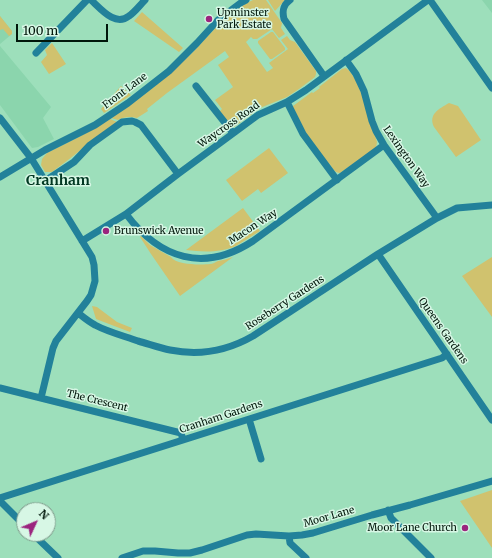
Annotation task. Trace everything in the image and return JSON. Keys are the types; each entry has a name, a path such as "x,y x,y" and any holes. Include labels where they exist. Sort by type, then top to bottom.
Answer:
{"street":[{"path":"36,53 87,0"},
{"path":"91,0 108,16 125,19 130,16 145,0"},
{"name":"Front Lane","path":"0,177 45,150 95,125 128,103 169,70 218,20 246,0"},
{"path":"290,0 284,7 284,19 324,76"},
{"path":"429,0 492,88"},
{"name":"Waycross Road","path":"82,241 126,214 258,115 287,102 306,90 429,0"},
{"name":"Lexington Way","path":"346,60 360,82 372,121 384,145 437,218"},
{"path":"196,86 233,133"},
{"path":"287,102 303,134 337,180"},
{"path":"0,118 31,158 92,257 94,265 95,281 91,295 56,341 41,398"},
{"path":"45,181 74,162 90,145 117,125 128,120 141,125 178,174"},
{"name":"Macon Way","path":"126,214 144,234 165,250 189,258 224,256 244,247 384,145"},
{"name":"Roseberry Gardens","path":"78,313 95,325 106,330 170,350 198,353 218,350 239,343 253,336 378,254 437,218 457,208 492,205"},
{"name":"Queens Gardens","path":"378,254 492,420"},
{"name":"Cranham Gardens","path":"0,500 442,358 447,354"},
{"name":"The Crescent","path":"0,388 181,433 183,440"},
{"path":"249,419 261,459"},
{"name":"Moor Lane","path":"122,558 143,551 155,551 178,555 202,550 247,535 256,534 289,536 313,533 372,514 423,502 492,480"},
{"path":"0,500 16,517"},
{"path":"388,510 391,518 431,558"},
{"path":"289,536 290,543 306,558"},
{"path":"41,542 58,558"}],"shaded area":[{"path":"253,0 266,0 282,23 281,28 285,34 279,38 272,29 257,39 253,39 251,37 246,42 267,72 273,68 269,63 288,49 281,40 287,36 290,40 295,42 316,71 315,77 287,97 260,108 234,127 231,127 219,112 222,109 215,100 233,87 218,65 229,57 225,51 167,93 147,109 148,111 137,118 127,117 118,120 111,118 162,80 191,54 212,31 235,10"},
{"path":"268,0 285,0 275,11"},
{"path":"482,0 492,0 492,13"},
{"path":"142,12 183,48 179,52 134,21"},
{"path":"0,16 12,31 12,34 0,44"},
{"path":"0,16 12,31 12,34 9,36 3,29 0,30"},
{"path":"273,32 285,50 270,59 258,41"},
{"path":"52,43 66,64 49,74 41,62 47,55 45,50"},
{"path":"0,46 51,107 43,118 54,139 38,147 32,148 0,105"},
{"path":"346,68 351,73 360,90 377,142 376,148 338,173 329,163 328,164 305,132 293,109 293,106 320,88 319,87 342,69"},
{"path":"121,86 131,95 104,113 101,109"},
{"path":"449,103 458,106 481,140 456,157 434,127 432,119 436,112"},
{"path":"110,119 117,122 52,172 45,172 41,165 42,159 47,153"},
{"path":"269,148 288,173 261,193 258,189 242,201 226,180"},
{"path":"243,208 260,231 236,246 224,250 186,250"},
{"path":"141,236 150,245 178,262 211,264 233,257 180,296 151,254 140,237"},
{"path":"492,257 492,317 462,276"},
{"path":"92,306 97,307 117,322 132,328 130,332 96,319"},
{"path":"492,490 492,548 460,501"}],"place":[{"name":"Upminster Park Estate","path":"209,19"},
{"name":"Brunswick Avenue","path":"106,231"},
{"name":"Moor Lane Church","path":"465,528"}],"district":[{"name":"Cranham","path":"58,181"}]}
